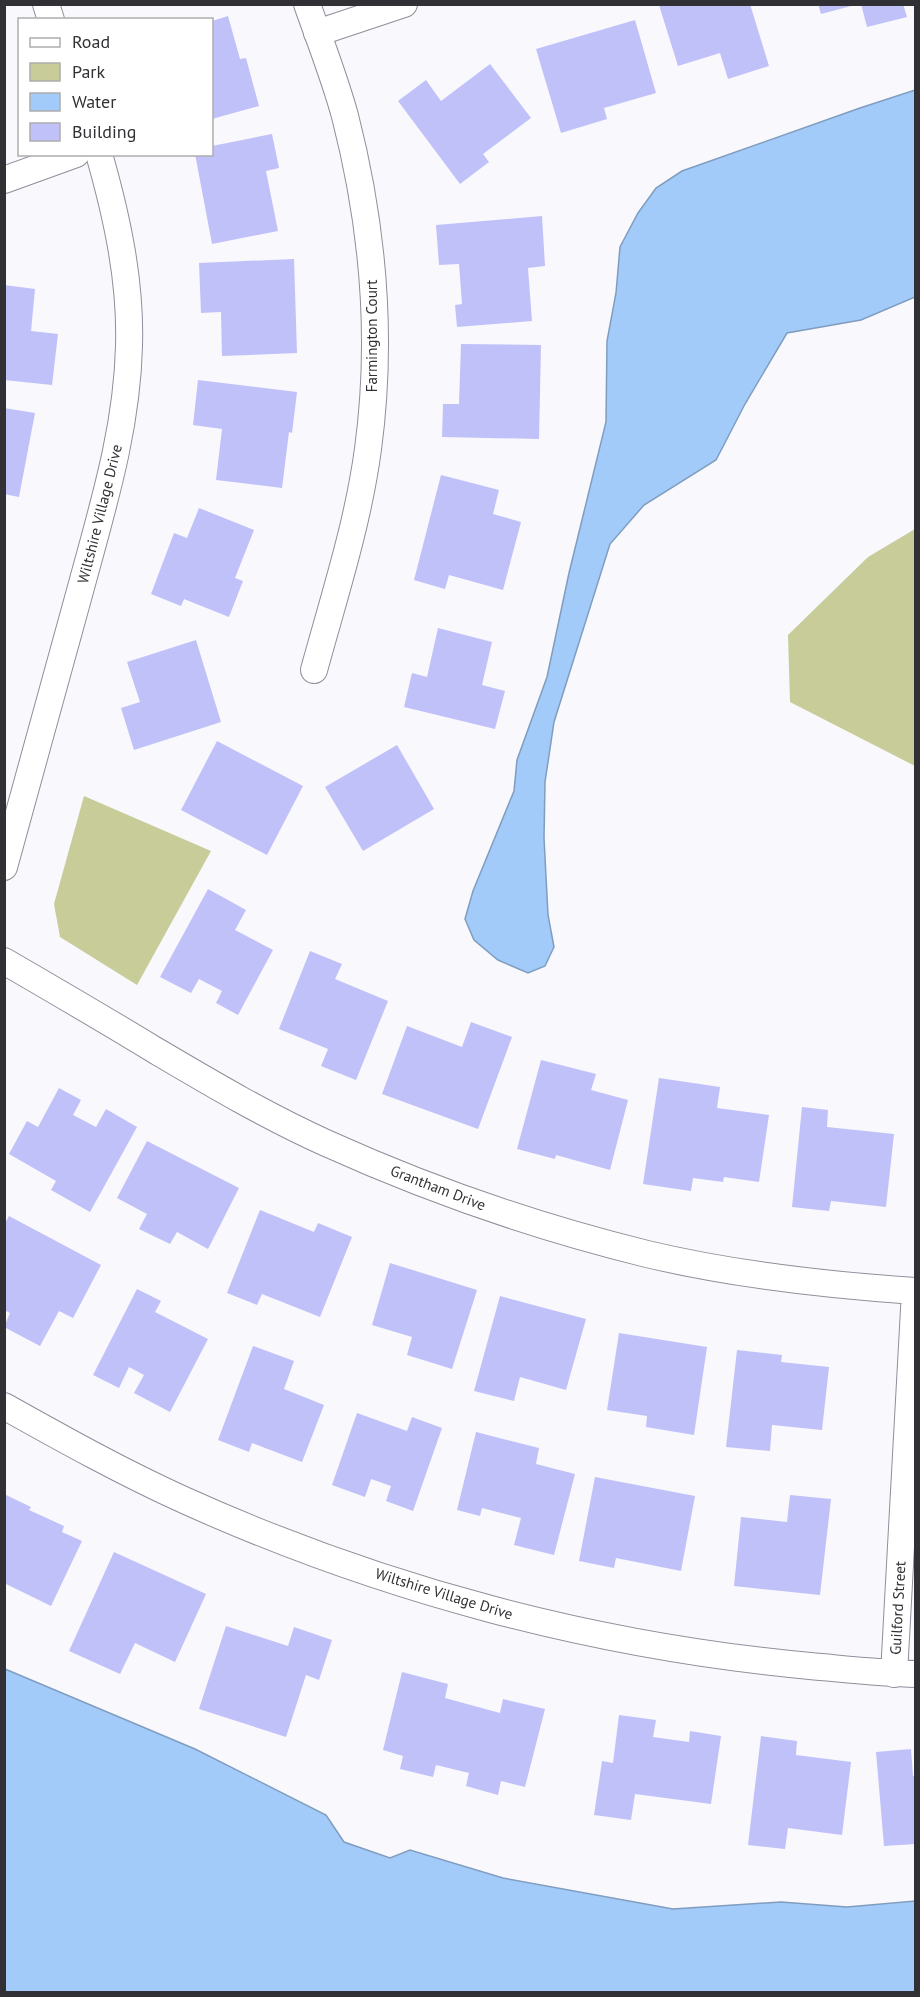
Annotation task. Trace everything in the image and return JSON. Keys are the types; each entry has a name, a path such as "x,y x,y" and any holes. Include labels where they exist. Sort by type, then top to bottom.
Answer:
{"street":[{"name":"Farmington Court","path":"307,4 345,114 363,197 374,281 375,365 368,450 354,522 314,670"},
{"path":"317,33 404,4"},
{"path":"4,180 70,156"},
{"name":"Wiltshire Village Drive","path":"4,867 115,463 127,393 129,323 126,276 114,206 100,156"},
{"name":"Grantham Drive","path":"4,961 231,1095 325,1143 447,1194 547,1227 649,1254 753,1274 858,1287 915,1291"},
{"name":"Guilford Street","path":"905,1674 915,1291"},
{"name":"Wiltshire Village Drive","path":"4,1406 79,1448 184,1500 320,1555 432,1593 546,1623 661,1647 748,1660 905,1674"}],"green space":[{"path":"915,529 915,766 790,702 788,635 868,557"},
{"path":"84,796 211,851 137,985 60,937 54,904"}],"water":[{"path":"915,90 915,297 861,320 787,333 745,404 716,460 644,505 610,544 554,722 545,782 544,838 548,915 554,947 545,966 528,973 498,960 474,940 465,919 473,891 514,791 517,760 547,677 569,573 606,422 607,341 616,293 620,247 638,213 656,188 682,171"},
{"path":"5,1669 195,1749 326,1815 344,1842 390,1858 410,1850 503,1878 673,1909 781,1902 847,1907 915,1901 915,1992 5,1992"}],"building":[{"path":"750,4 769,66 728,79 720,53 678,66 659,5"},
{"path":"818,4 855,4 855,5 821,14"},
{"path":"861,4 903,4 907,17 867,27"},
{"path":"228,16 240,59 246,58 259,106 213,119 213,21"},
{"path":"635,20 656,93 604,108 607,119 561,133 536,49"},
{"path":"490,64 531,118 483,154 489,162 460,184 398,101 426,80 441,101"},
{"path":"272,134 279,168 266,171 278,231 212,244 195,156 213,156 213,146"},
{"path":"542,216 545,266 528,268 532,321 457,327 455,305 462,304 459,264 439,265 436,225"},
{"path":"294,259 297,353 222,356 221,312 201,313 199,263"},
{"path":"4,285 35,289 31,331 58,334 52,385 4,380"},
{"path":"461,344 541,345 539,439 442,437 443,404 459,404"},
{"path":"198,380 297,392 282,488 216,480 222,429 193,425"},
{"path":"4,408 35,413 19,497 4,494"},
{"path":"441,475 499,490 493,514 521,522 503,590 449,575 445,589 414,580"},
{"path":"199,508 254,530 235,578 243,581 229,617 184,599 181,606 151,594 174,533 187,538"},
{"path":"438,628 492,642 482,685 505,691 495,729 404,707 412,673 427,677"},
{"path":"196,640 221,722 134,750 121,708 140,702 127,662"},
{"path":"217,741 303,786 267,855 181,810"},
{"path":"397,745 434,809 363,851 325,787"},
{"path":"208,889 246,910 235,930 273,950 238,1015 216,1003 222,991 199,979 191,993 160,977"},
{"path":"310,951 342,964 335,979 388,1001 356,1080 321,1066 328,1049 279,1029"},
{"path":"471,1022 512,1037 478,1129 382,1094 407,1026 462,1047"},
{"path":"541,1060 596,1074 591,1090 628,1100 610,1170 556,1155 555,1159 517,1149"},
{"path":"659,1078 720,1087 717,1108 769,1115 759,1182 724,1177 723,1182 693,1178 691,1191 643,1184"},
{"path":"59,1088 81,1100 73,1115 96,1127 106,1109 137,1127 90,1212 51,1190 56,1181 9,1154 27,1121 38,1127"},
{"path":"802,1107 828,1110 827,1127 894,1134 886,1207 831,1201 829,1211 792,1207"},
{"path":"147,1141 239,1188 208,1249 177,1232 170,1244 139,1229 147,1214 117,1198"},
{"path":"260,1210 314,1232 318,1223 352,1237 320,1317 262,1294 257,1305 227,1293"},
{"path":"9,1216 101,1265 73,1318 59,1311 40,1346 4,1327 10,1313 4,1310 4,1225"},
{"path":"390,1263 477,1290 452,1369 407,1355 412,1337 372,1325"},
{"path":"137,1289 161,1301 155,1312 208,1339 170,1412 134,1393 144,1375 129,1367 119,1388 93,1375"},
{"path":"500,1296 586,1319 566,1390 520,1377 514,1401 474,1391"},
{"path":"619,1333 707,1347 694,1435 646,1427 647,1416 607,1410"},
{"path":"253,1346 294,1361 284,1389 324,1405 302,1462 252,1443 249,1452 218,1440"},
{"path":"737,1350 782,1355 781,1362 829,1367 822,1430 772,1425 770,1451 726,1447"},
{"path":"357,1413 407,1431 412,1417 442,1428 413,1511 386,1501 391,1486 371,1479 365,1497 332,1485"},
{"path":"476,1432 539,1448 536,1464 575,1474 554,1555 514,1545 521,1518 482,1508 480,1516 457,1510"},
{"path":"595,1477 695,1496 681,1571 616,1558 614,1568 579,1561"},
{"path":"4,1494 31,1507 29,1510 64,1526 62,1532 82,1541 51,1606 4,1583"},
{"path":"790,1495 831,1499 820,1595 734,1586 741,1517 787,1522"},
{"path":"114,1552 206,1594 175,1662 135,1643 120,1674 69,1651"},
{"path":"226,1626 288,1646 294,1627 332,1640 319,1680 306,1675 286,1737 199,1709"},
{"path":"402,1672 448,1684 445,1698 500,1713 503,1699 545,1709 525,1787 501,1781 498,1795 466,1786 469,1773 436,1765 433,1777 400,1769 403,1756 383,1750"},
{"path":"619,1715 656,1720 653,1737 689,1742 690,1731 721,1736 711,1804 635,1794 631,1820 594,1815 602,1761 613,1763"},
{"path":"761,1736 797,1741 796,1755 851,1762 842,1835 788,1828 785,1849 748,1845"},
{"path":"911,1749 913,1776 916,1776 916,1844 884,1846 876,1752"}]}
